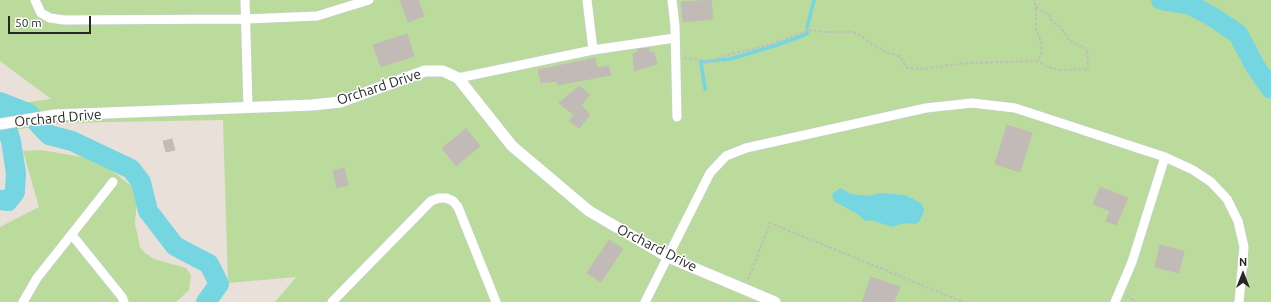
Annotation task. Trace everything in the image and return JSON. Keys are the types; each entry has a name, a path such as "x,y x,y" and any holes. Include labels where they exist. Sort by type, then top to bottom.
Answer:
{"street":[{"path":"35,0 41,13 50,18 64,20 246,19 318,16 369,0"},
{"path":"245,0 248,107"},
{"path":"587,0 593,50"},
{"path":"672,0 675,38 676,117"},
{"path":"458,78 593,50 675,38"},
{"name":"Orchard Drive","path":"0,124 55,115 340,102 425,71 443,71 458,78 512,146 589,211 668,257 775,302"},
{"path":"645,302 710,173 726,156 746,148 926,108 972,103 1015,108 1164,157 1193,170 1211,182 1227,199 1238,221 1244,247 1239,302"},
{"path":"1115,302 1132,262 1164,157"},
{"path":"23,302 37,278 114,182"},
{"path":"332,302 431,201 439,198 446,198 458,207 496,302"},
{"path":"72,235 122,297 124,302"}],"path":[{"path":"1034,0 1036,7 1036,28 1042,45 1041,55 1038,60"},
{"path":"675,56 710,62 727,55 771,44 810,30 852,32 860,35 876,46 900,56 908,68 921,69 968,63 1038,60 1047,67 1060,70 1088,69 1087,49 1069,40 1061,28 1050,19 1050,16 1036,7"},
{"path":"745,289 770,223 962,302"}],"green space":[{"path":"0,0 1271,0 1271,302 275,302 296,277 228,283 223,120 61,123 0,132 0,106 51,99 0,61"},
{"path":"41,150 88,158 106,166 134,188 137,198 135,224 140,247 145,253 154,259 186,268 191,275 189,290 176,302 0,302 0,227 39,207 23,151"}],"water":[{"path":"840,188 851,194 869,196 881,193 905,195 921,203 924,209 923,214 919,222 915,224 905,223 892,227 871,220 865,221 859,215 834,201 832,194"}],"building":[{"path":"400,0 418,0 424,16 408,22"},
{"path":"711,0 713,19 683,22 681,2"},
{"path":"407,34 414,56 381,67 373,45"},
{"path":"649,48 649,52 654,52 657,64 634,71 633,54 638,52 638,49"},
{"path":"595,58 597,68 609,66 611,75 558,85 556,81 541,83 538,70"},
{"path":"579,86 590,95 581,105 590,115 579,128 569,121 574,115 559,103"},
{"path":"1007,125 1032,133 1020,172 995,164"},
{"path":"466,129 480,146 456,166 442,148"},
{"path":"172,139 175,150 166,152 163,141"},
{"path":"344,168 348,185 337,188 333,171"},
{"path":"1100,187 1128,198 1116,225 1106,221 1110,211 1093,204"},
{"path":"609,240 623,249 601,282 587,273"},
{"path":"1160,245 1184,251 1179,273 1155,267"},
{"path":"871,277 900,287 894,302 862,302"}],"waterway":[{"path":"807,28 814,0"},
{"path":"1161,0 1190,5 1213,17 1238,34 1255,66 1271,89"},
{"path":"705,89 701,62 730,59 777,45 807,34 807,32"},
{"path":"0,102 28,113 49,135 72,141 131,169 141,182 148,211 175,246 209,264 219,284 206,302"},
{"path":"0,108 11,141 16,173 15,192 8,201 0,200"}]}
